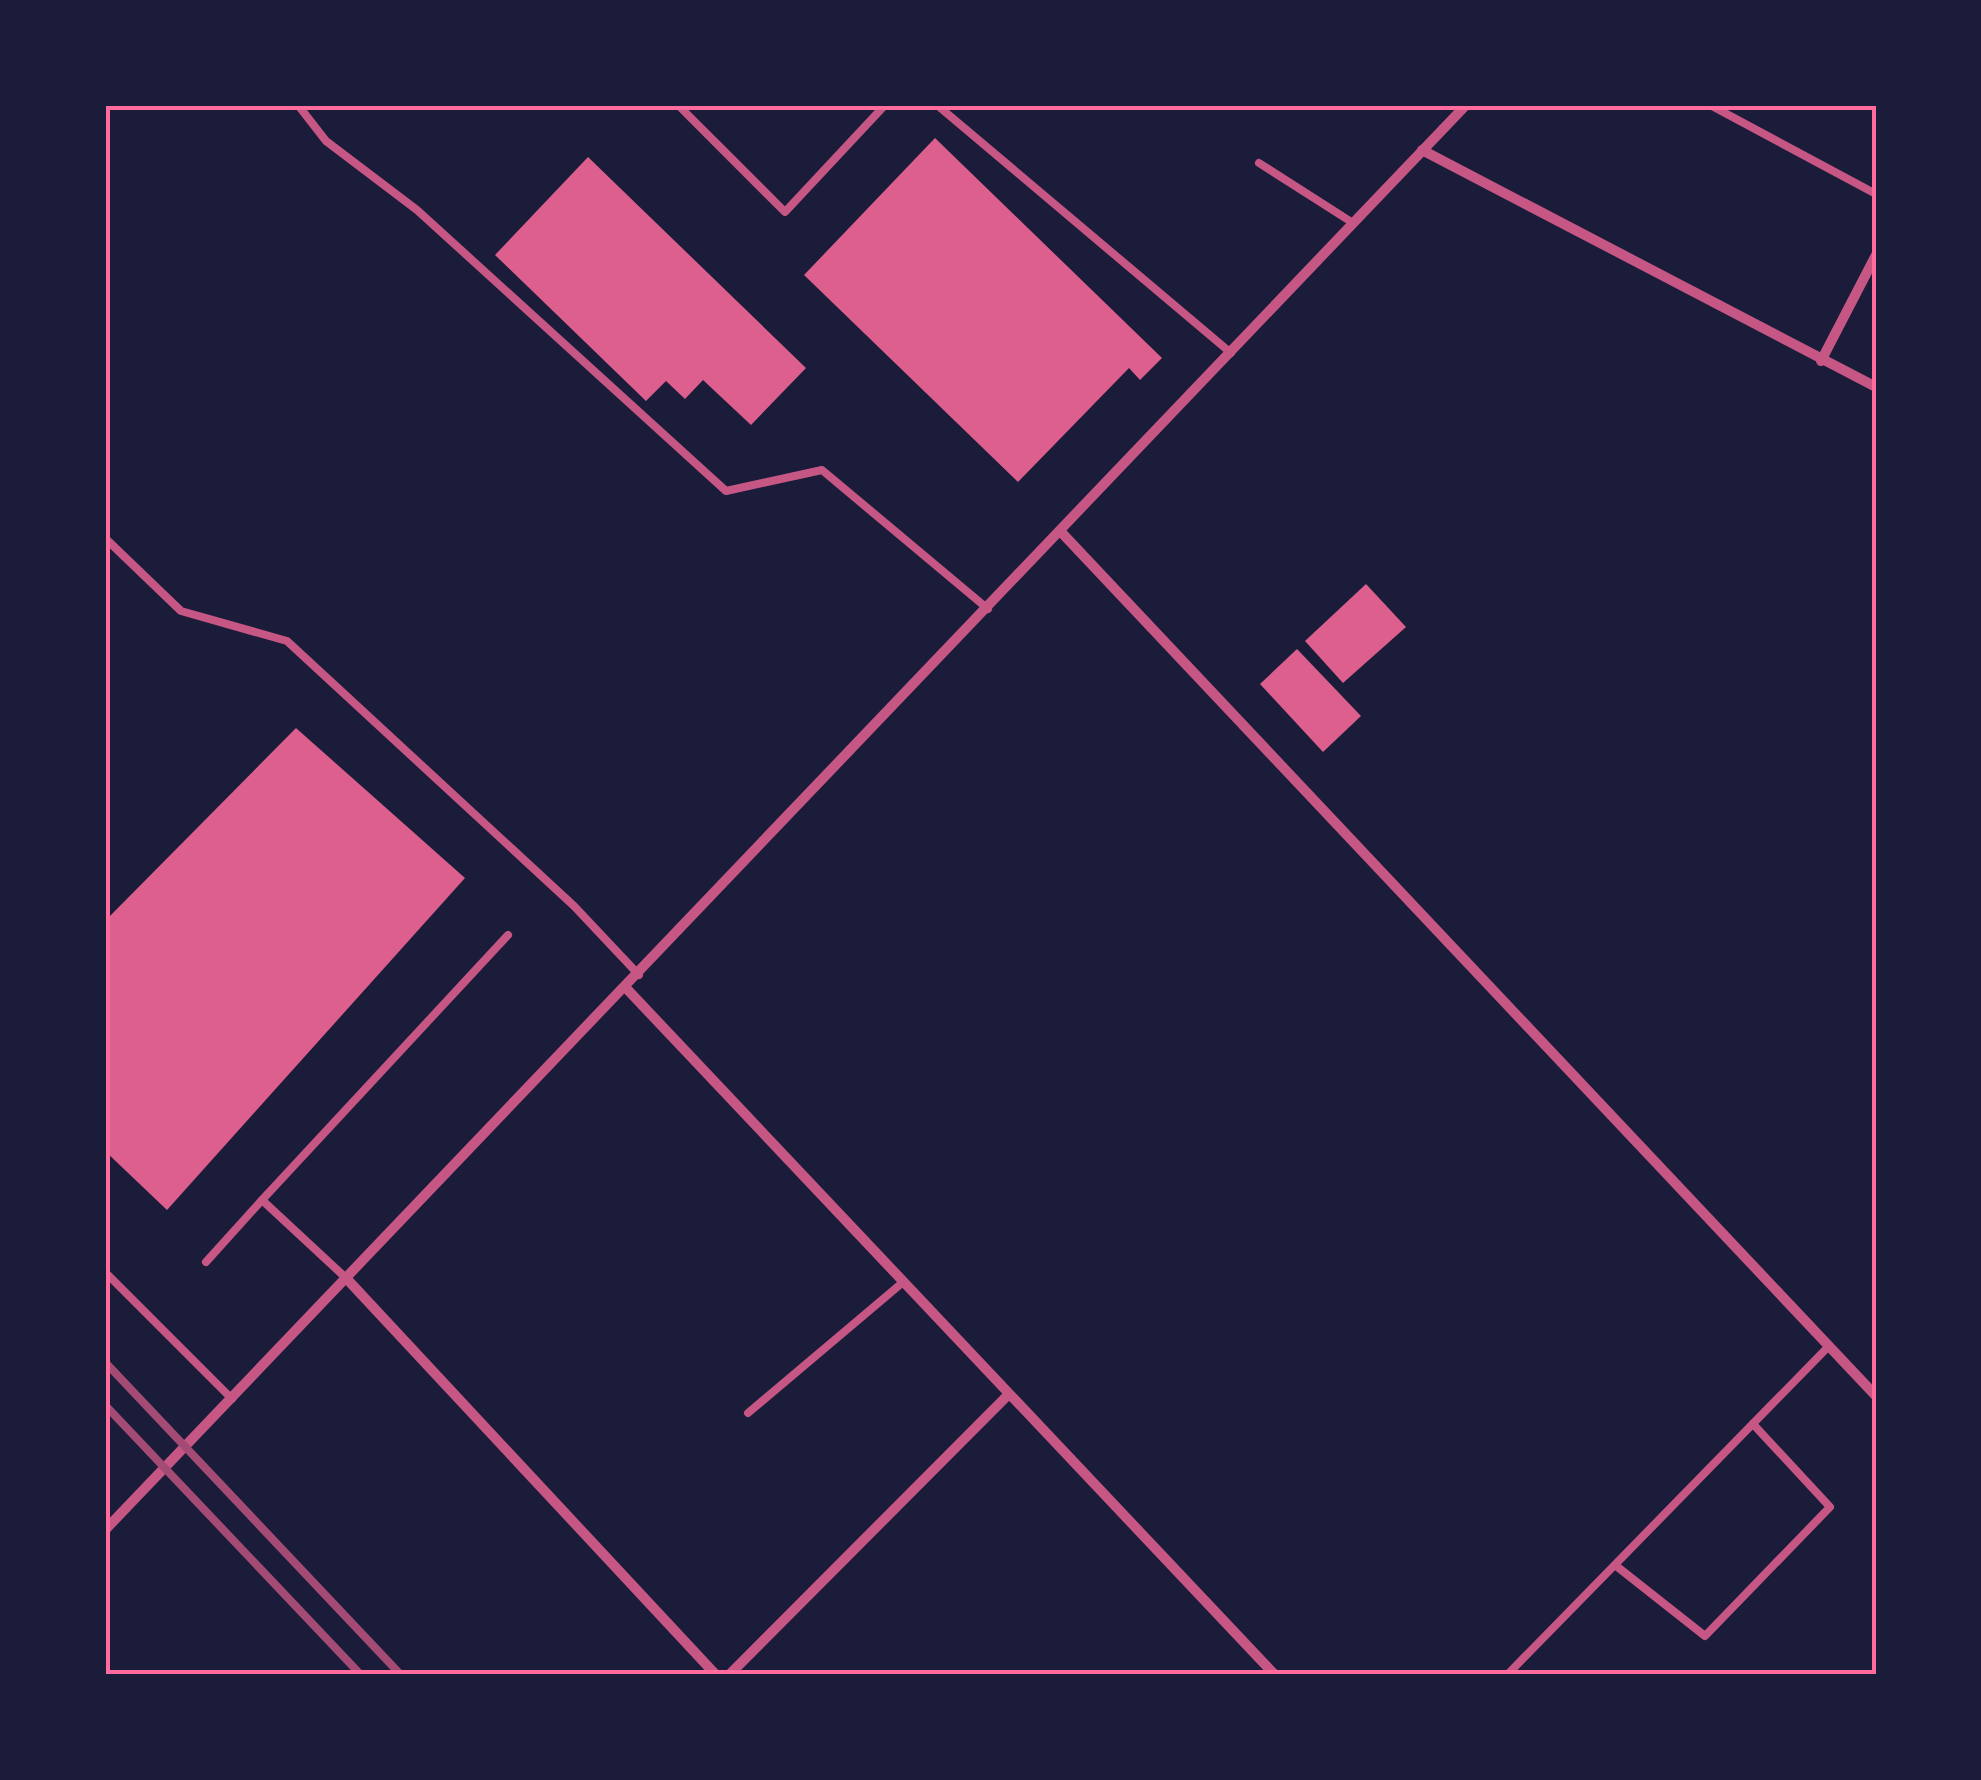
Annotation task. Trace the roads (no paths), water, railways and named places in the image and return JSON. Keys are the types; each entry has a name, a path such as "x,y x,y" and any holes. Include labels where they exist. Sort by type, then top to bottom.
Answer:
{"street":[{"path":"105,1530 1062,533 1466,105"},
{"path":"1422,150 1876,387"},
{"path":"1821,361 1876,254"},
{"path":"1062,533 1876,1396"},
{"path":"626,988 1270,1673"},
{"path":"346,1278 716,1675"},
{"path":"730,1675 1008,1395"}],"lane":[{"path":"298,105 326,141 416,210 726,491 822,470 988,610"},
{"path":"678,105 785,212 884,105"},
{"path":"937,105 1231,353"},
{"path":"1710,105 1876,194"},
{"path":"1259,163 1353,223"},
{"path":"105,538 180,611 287,641 574,906 639,974"},
{"path":"206,1262 508,934"},
{"path":"262,1200 346,1278"},
{"path":"105,1272 232,1399"},
{"path":"748,1413 902,1283"},
{"path":"1506,1675 1829,1346"},
{"path":"1614,1565 1705,1636 1756,1586 1830,1506 1753,1424"}],"railway":[{"path":"105,1362 401,1675"},
{"path":"105,1405 361,1675"}]}
